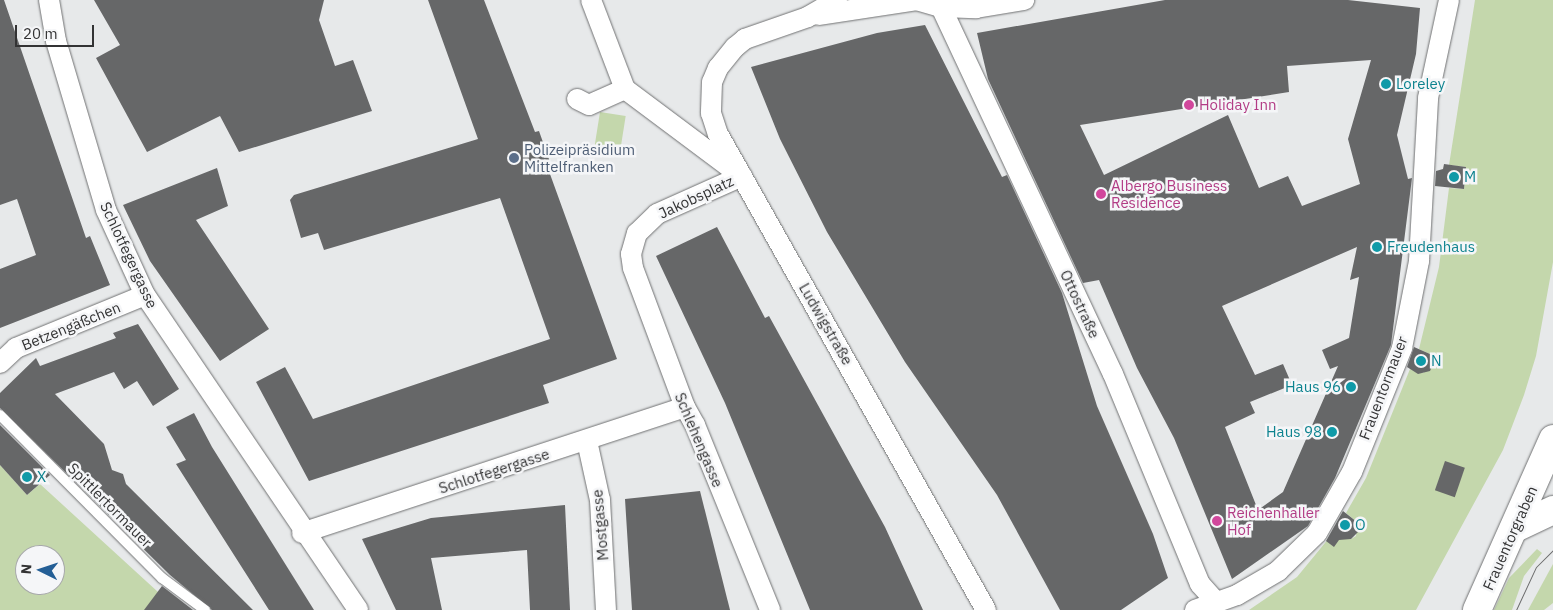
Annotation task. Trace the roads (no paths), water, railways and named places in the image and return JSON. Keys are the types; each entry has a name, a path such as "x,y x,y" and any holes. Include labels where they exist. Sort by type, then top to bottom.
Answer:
{"main road":[{"path":"1551,445 1553,483"},
{"name":"Frauentorgraben","path":"1477,610 1551,445"},
{"path":"1515,528 1553,510"}],"street":[{"name":"Schlotfegergasse","path":"49,0 56,41 106,210 145,295 302,533 358,610"},
{"path":"577,99 589,105 625,90 591,0"},
{"path":"808,17 837,0"},
{"path":"808,17 916,0 941,7 976,8 1024,0"},
{"name":"Frauentormauer","path":"1195,610 1263,581 1317,533 1352,472 1402,348 1419,261 1428,98 1449,0"},
{"name":"Ottostraße","path":"941,7 1113,374 1200,584 1216,602"},
{"name":"Ludwigstraße","path":"808,17 745,39 718,68 710,96 718,134 986,610"},
{"name":"Jakobsplatz","path":"625,90 742,176 646,222 632,244 632,268"},
{"name":"Schlehengasse","path":"632,268 685,408 695,425 770,610"},
{"name":"Betzengäßchen","path":"0,363 16,348 145,295"},
{"name":"Schlotfegergasse","path":"302,533 587,442 685,408"},
{"name":"Mostgasse","path":"587,442 600,500 606,610"}],"lane":[{"name":"Spittlertormauer","path":"0,415 162,578 205,610"}],"tram line":[{"path":"1516,610 1536,567 1553,550"}],"place":[{"name":"Loreley","path":"1386,84"},
{"name":"Holiday Inn","path":"1189,105"},
{"name":"Polizeipräsidium Mittelfranken","path":"514,158"},
{"name":"M","path":"1454,177"},
{"name":"Albergo Business Residence","path":"1101,194"},
{"name":"Freudenhaus","path":"1377,247"},
{"name":"N","path":"1421,361"},
{"name":"Haus 96","path":"1351,387"},
{"name":"Haus 98","path":"1332,432"},
{"name":"X","path":"27,477"},
{"name":"Reichenhaller Hof","path":"1217,521"},
{"name":"O","path":"1345,525"}]}
